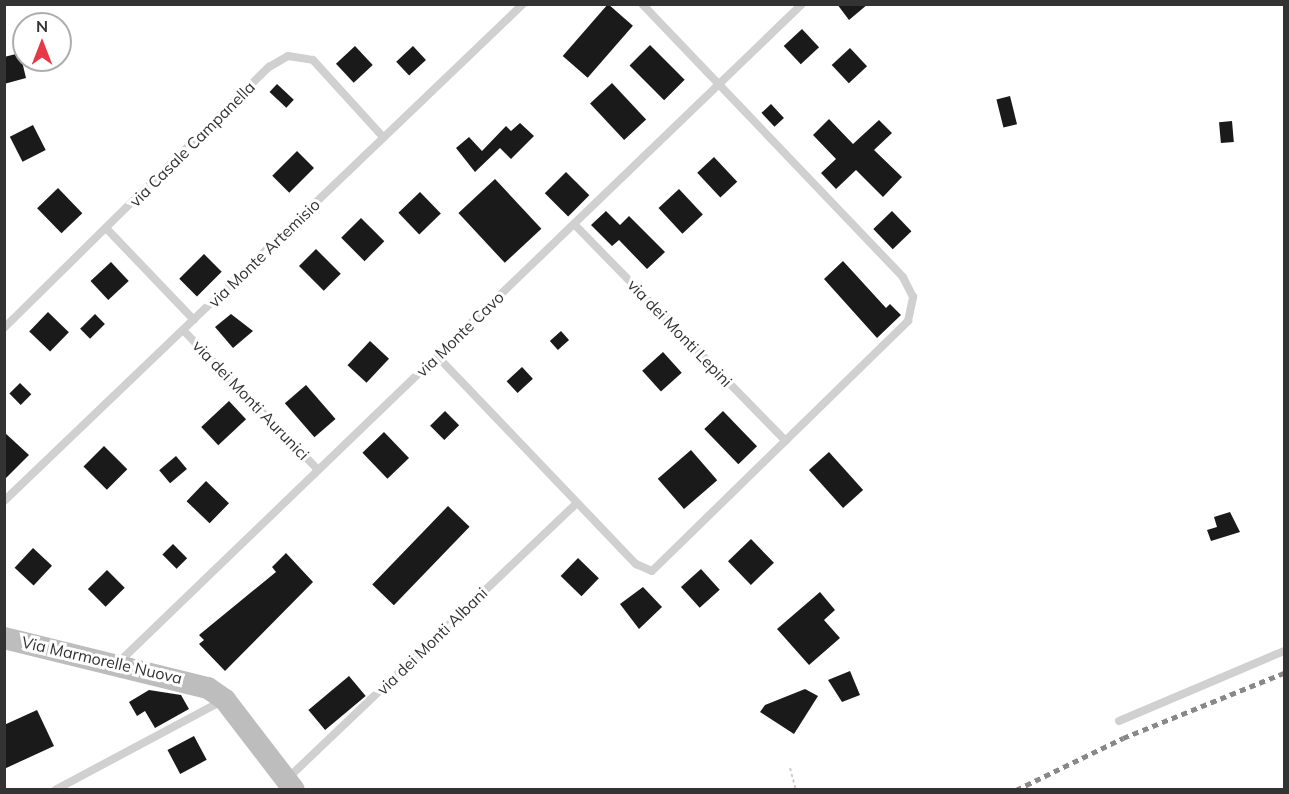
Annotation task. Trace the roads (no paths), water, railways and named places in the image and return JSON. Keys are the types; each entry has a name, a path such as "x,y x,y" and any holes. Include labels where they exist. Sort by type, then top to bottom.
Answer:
{"street":[{"name":"Via Marmorelle Nuova","path":"4,638 195,682 225,699 291,784"}],"lane":[{"name":"via Monte Artemisio","path":"4,501 524,4"},
{"path":"437,356 636,564 652,571 908,321 913,297 903,277 642,4"},
{"name":"via Monte Cavo","path":"117,663 802,4"},
{"name":"via Casale Campanella","path":"4,328 269,67 288,56 313,60 384,138"},
{"name":"via dei Monti Lepini","path":"574,224 786,441"},
{"name":"via dei Monti Aurunici","path":"106,228 194,320"},
{"name":"via dei Monti Aurunici","path":"183,330 318,470"},
{"name":"via dei Monti Albani","path":"291,784 577,503"},
{"path":"1119,721 1284,651"},
{"path":"55,789 225,699"}],"railway":[{"path":"1016,790 1123,738 1284,673"}]}
